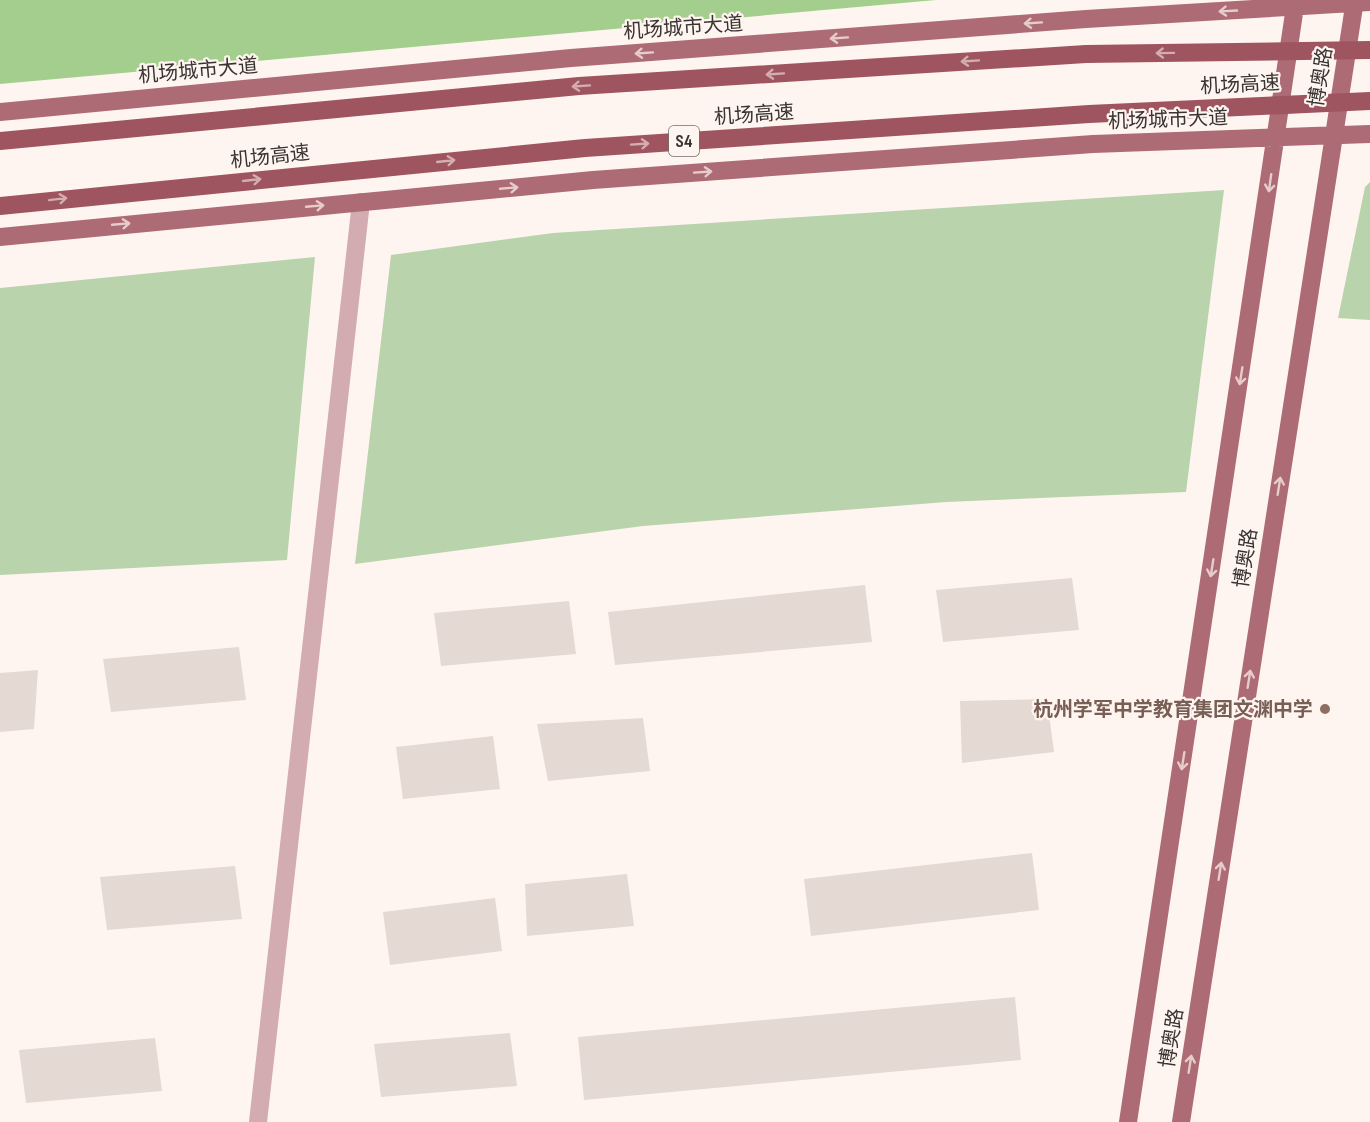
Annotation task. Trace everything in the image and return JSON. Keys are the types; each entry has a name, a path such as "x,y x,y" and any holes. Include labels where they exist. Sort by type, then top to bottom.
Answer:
{"highway":[{"name":"机场高速","path":"0,141 579,86 1086,54 1370,50"},
{"name":"机场高速","path":"0,206 585,148 1089,114 1370,101"}],"main road":[{"name":"机场城市大道","path":"0,112 571,58 1296,4 1360,2"},
{"name":"博奥路","path":"1181,1122 1334,135 1360,2"},
{"name":"博奥路","path":"1128,1122 1296,4"},
{"name":"机场城市大道","path":"0,237 593,180 1093,144 1370,134"}],"street":[{"path":"258,1122 361,202"}],"green space":[{"path":"0,0 936,0 0,84"},
{"path":"1370,182 1370,320 1338,318 1365,187"},
{"path":"1224,190 1186,492 946,502 643,526 355,564 391,255 553,233"},
{"path":"315,257 287,560 0,575 0,288"}],"building":[{"path":"1072,578 1079,630 943,642 936,590"},
{"path":"865,585 872,642 615,665 608,612"},
{"path":"569,601 576,654 441,666 434,613"},
{"path":"239,647 246,700 111,712 103,659"},
{"path":"38,670 34,729 0,732 0,673"},
{"path":"1047,699 1054,752 962,763 960,701"},
{"path":"643,718 650,771 548,781 537,724"},
{"path":"493,736 500,789 403,799 396,747"},
{"path":"1032,853 1039,910 811,936 804,879"},
{"path":"235,866 242,919 107,930 100,877"},
{"path":"627,874 634,926 527,936 525,884"},
{"path":"495,898 502,951 390,965 383,912"},
{"path":"1015,997 1021,1060 584,1100 578,1037"},
{"path":"510,1033 517,1086 381,1097 374,1044"},
{"path":"155,1038 162,1091 26,1103 19,1050"}],"place":[{"name":"杭州学军中学教育集团文渊中学","path":"1325,709"}]}
